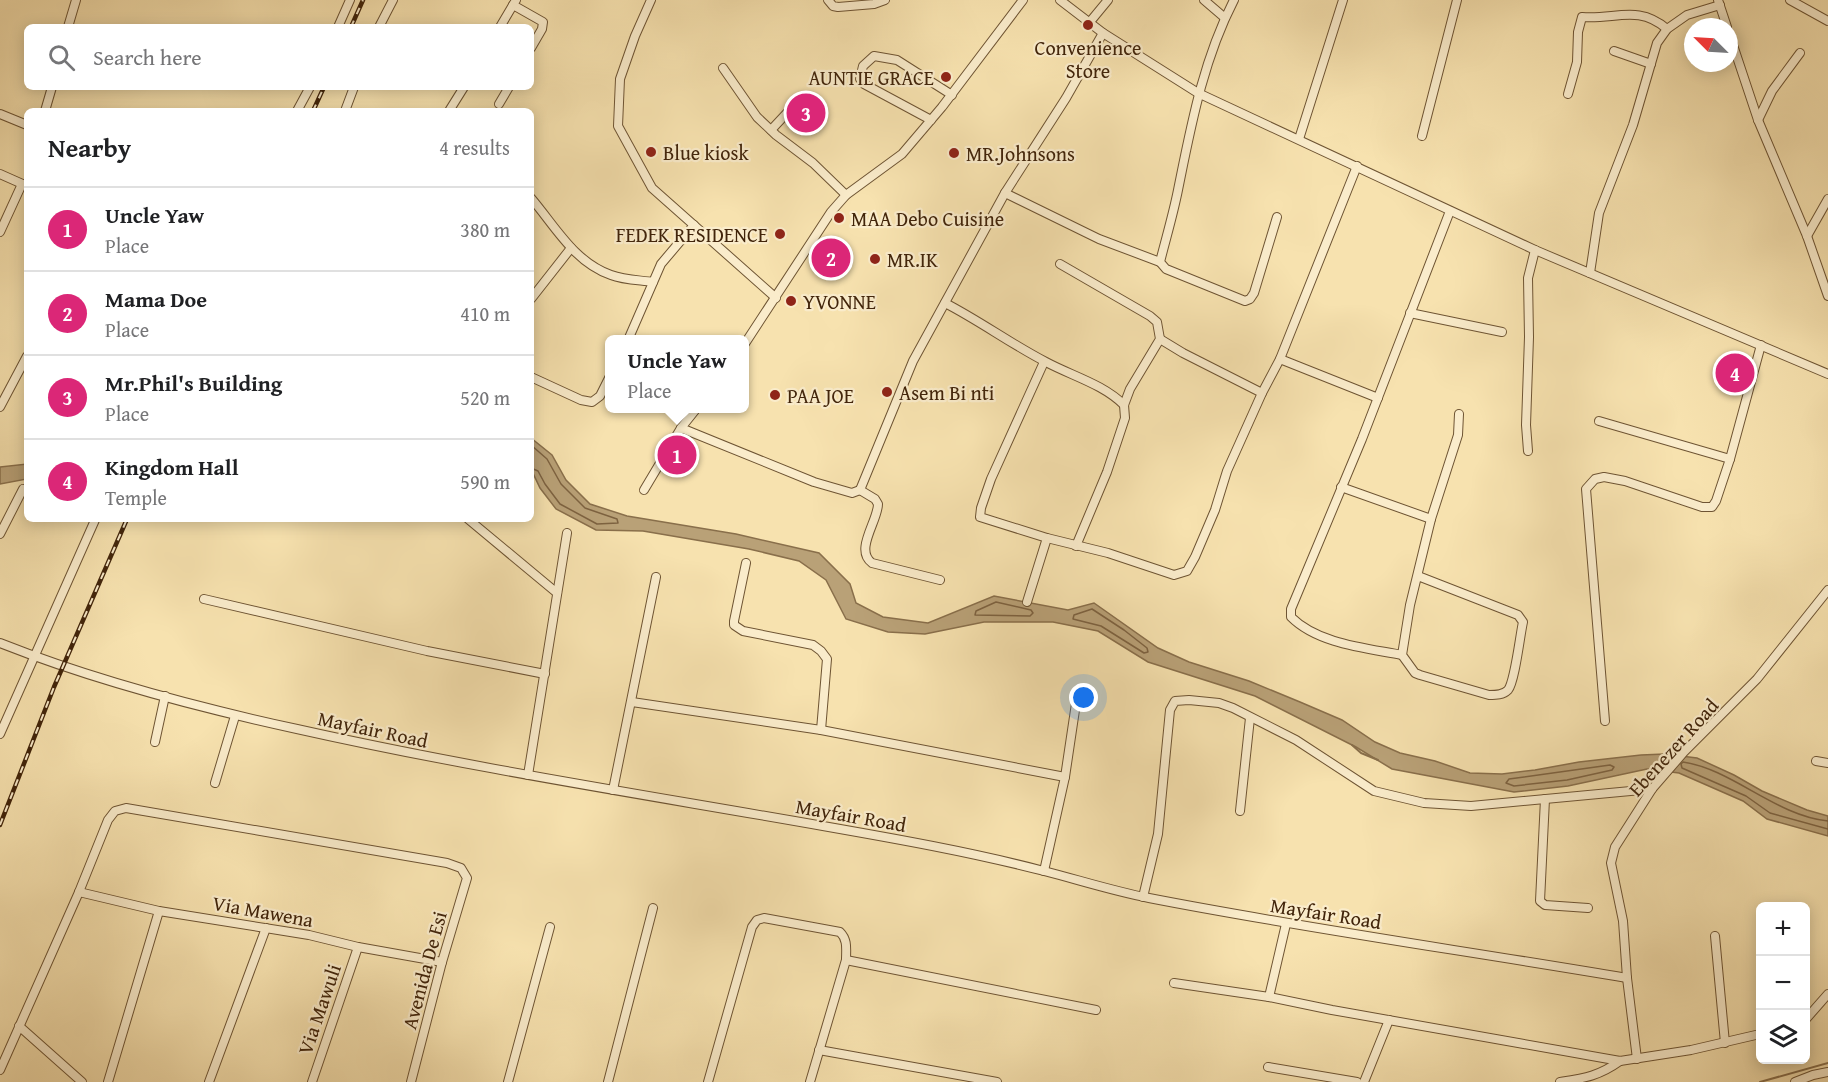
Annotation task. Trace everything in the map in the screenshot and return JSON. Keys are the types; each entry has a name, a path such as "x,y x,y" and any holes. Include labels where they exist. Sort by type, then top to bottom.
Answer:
{"street":[{"path":"69,24 76,0"},
{"path":"339,24 350,0"},
{"path":"381,24 393,0"},
{"path":"651,0 620,79 618,126 652,188 776,298"},
{"path":"828,0 833,6 838,7 874,4 885,0"},
{"path":"749,338 831,212 846,195 902,154 952,94 1023,0"},
{"path":"1060,0 1103,33 1198,93 1535,250 1828,374"},
{"path":"1089,23 1108,0"},
{"path":"1204,0 1224,18"},
{"path":"1160,262 1174,209 1198,93 1224,18 1233,0"},
{"path":"1299,139 1343,0"},
{"path":"1422,136 1457,0"},
{"path":"1790,0 1828,21"},
{"path":"502,24 514,2 543,22 542,29 534,43"},
{"path":"1590,273 1599,213 1633,125 1658,43 1667,29 1687,15 1719,3 1724,18"},
{"path":"1568,94 1577,62 1578,32 1582,17 1599,19 1606,16 1635,15 1652,17 1667,29"},
{"path":"681,428 814,483 852,493 860,490 913,361 1005,193 1066,98 1103,33"},
{"path":"1614,51 1651,64"},
{"path":"1758,120 1772,91 1800,53"},
{"path":"931,120 864,84 860,79 863,66 874,56 897,60 952,94"},
{"path":"1738,60 1758,120 1807,236 1828,296"},
{"path":"723,68 757,117 808,159 846,195"},
{"path":"46,108 51,90"},
{"path":"299,108 308,90"},
{"path":"346,108 353,90"},
{"path":"453,108 462,90"},
{"path":"500,104 507,90"},
{"path":"771,130 801,98"},
{"path":"0,114 24,124"},
{"path":"1044,362 992,480 981,508 980,517 1047,538 1108,553 1174,575 1187,571 1215,510 1227,471 1280,359 1357,166"},
{"path":"0,174 24,185"},
{"path":"0,232 24,187"},
{"path":"1005,193 1099,239 1160,262 1166,269 1245,301 1250,299 1254,293 1277,217"},
{"path":"1807,236 1828,199"},
{"path":"534,202 571,248 598,270 613,276 653,282"},
{"path":"1418,576 1518,615 1522,622 1509,689 1500,694 1489,695 1415,673 1402,656 1309,632 1291,617 1292,602 1378,398 1450,211"},
{"path":"630,335 661,264 694,225"},
{"path":"534,295 571,248"},
{"path":"1528,451 1526,425 1529,337 1528,278 1535,250"},
{"path":"1060,264 1150,316 1157,322 1160,339 1130,389 1124,405 1125,418 1107,472 1077,546"},
{"path":"945,303 974,318 1044,362 1113,393 1124,405"},
{"path":"1410,313 1502,332"},
{"path":"1160,339 1262,393"},
{"path":"1605,721 1586,489 1595,479 1605,477 1702,507 1712,507 1730,459 1761,345"},
{"path":"1280,359 1378,398"},
{"path":"0,407 24,362"},
{"path":"534,378 581,400 592,402 600,396 605,385"},
{"path":"1113,393 1130,389"},
{"path":"644,490 681,428 693,413"},
{"path":"1402,656 1410,605 1431,519 1458,435 1459,414"},
{"path":"1599,421 1730,459"},
{"path":"1341,487 1431,519"},
{"path":"0,534 23,489"},
{"path":"860,490 875,499 878,504 864,551 867,559 872,563 940,580"},
{"path":"0,734 93,522"},
{"path":"472,522 557,593"},
{"path":"528,775 567,533"},
{"path":"1027,602 1047,538"},
{"path":"746,563 734,626 743,631 813,645 821,651 827,659 821,730"},
{"path":"613,790 656,576"},
{"name":"Ebenezer Road","path":"1637,1059 1623,921 1611,863 1612,855 1629,823 1652,789 1684,752 1757,679 1828,590"},
{"path":"204,599 427,651 545,674"},
{"name":"Mayfair Road","path":"0,644 72,671 235,716 388,750 880,836 1044,871 1093,886 1143,897 1286,924 1487,954 1627,978"},
{"path":"1044,871 1065,777 1078,690"},
{"path":"155,742 165,696"},
{"path":"1143,897 1158,834 1170,710 1175,701 1219,703 1233,708 1296,740 1365,786 1383,794 1424,803 1471,806 1652,789"},
{"path":"632,702 821,730 1065,777"},
{"path":"215,783 235,716"},
{"path":"1240,811 1250,718"},
{"path":"1816,761 1828,763"},
{"path":"1545,799 1540,901 1545,905 1588,908"},
{"name":"Avenida De Esi","path":"79,892 108,820 115,811 126,808 447,863 461,868 467,878 442,962 411,1082"},
{"path":"0,1070 79,892"},
{"name":"Via Mawena","path":"79,892 159,911 266,928 442,962"},
{"path":"608,1082 653,908"},
{"path":"108,1082 159,911"},
{"path":"708,1082 752,927 757,920 764,918 840,932 846,943 846,960 810,1082"},
{"path":"1269,997 1286,924"},
{"path":"508,1082 550,927"},
{"path":"209,1082 266,928"},
{"path":"1715,936 1725,1042"},
{"name":"Via Mawuli","path":"312,1082 358,947"},
{"path":"846,960 1096,1010"},
{"path":"1174,982 1620,1061 1756,1035"},
{"path":"1810,1014 1828,994"},
{"path":"1364,1082 1389,1020"},
{"path":"20,1026 82,1082"},
{"path":"819,1050 997,1082"},
{"path":"1560,1082 1592,1077 1607,1071 1620,1061"},
{"path":"1268,1067 1357,1082"},
{"path":"1795,1082 1828,1072"}],"water":[{"path":"534,440 552,455 566,480 590,504 627,516 736,534 819,553 850,584 856,603 883,617 928,623 994,596 1068,610 1094,603 1158,648 1189,662 1249,681 1342,720 1375,742 1400,753 1435,761 1470,773 1502,774 1641,755 1665,754 1697,758 1762,791 1807,810 1828,816 1828,836 1767,819 1743,801 1679,773 1647,769 1568,786 1514,792 1392,769 1356,747 1255,696 1148,662 1098,631 1053,622 984,622 925,634 888,632 846,619 826,580 799,561 749,549 643,531 596,530 556,509 540,488 534,475"},
{"path":"24,464 24,480 0,484 0,467"}],"waterway":[{"path":"1352,745 1361,753 1378,760"},
{"path":"1760,1082 1828,1063"}],"railway":[{"path":"352,24 363,0"},
{"path":"314,108 323,90"},
{"path":"0,825 54,687 126,522"}],"place":[{"name":"Convenience Store","path":"1088,25"},
{"name":"AUNTIE GRACE","path":"946,77"},
{"name":"Mr.Phil's Building","path":"806,113"},
{"name":"Blue kiosk","path":"651,152"},
{"name":"MR.Johnsons","path":"954,153"},
{"name":"MAA Debo Cuisine","path":"839,218"},
{"name":"FEDEK RESIDENCE","path":"780,234"},
{"name":"Mama Doe","path":"831,258"},
{"name":"MR.IK","path":"875,259"},
{"name":"YVONNE","path":"791,301"},
{"name":"Kingdom Hall","path":"1735,373"},
{"name":"Asem Bi nti","path":"887,392"},
{"name":"PAA JOE","path":"775,395"},
{"name":"Uncle Yaw","path":"677,455"}]}
